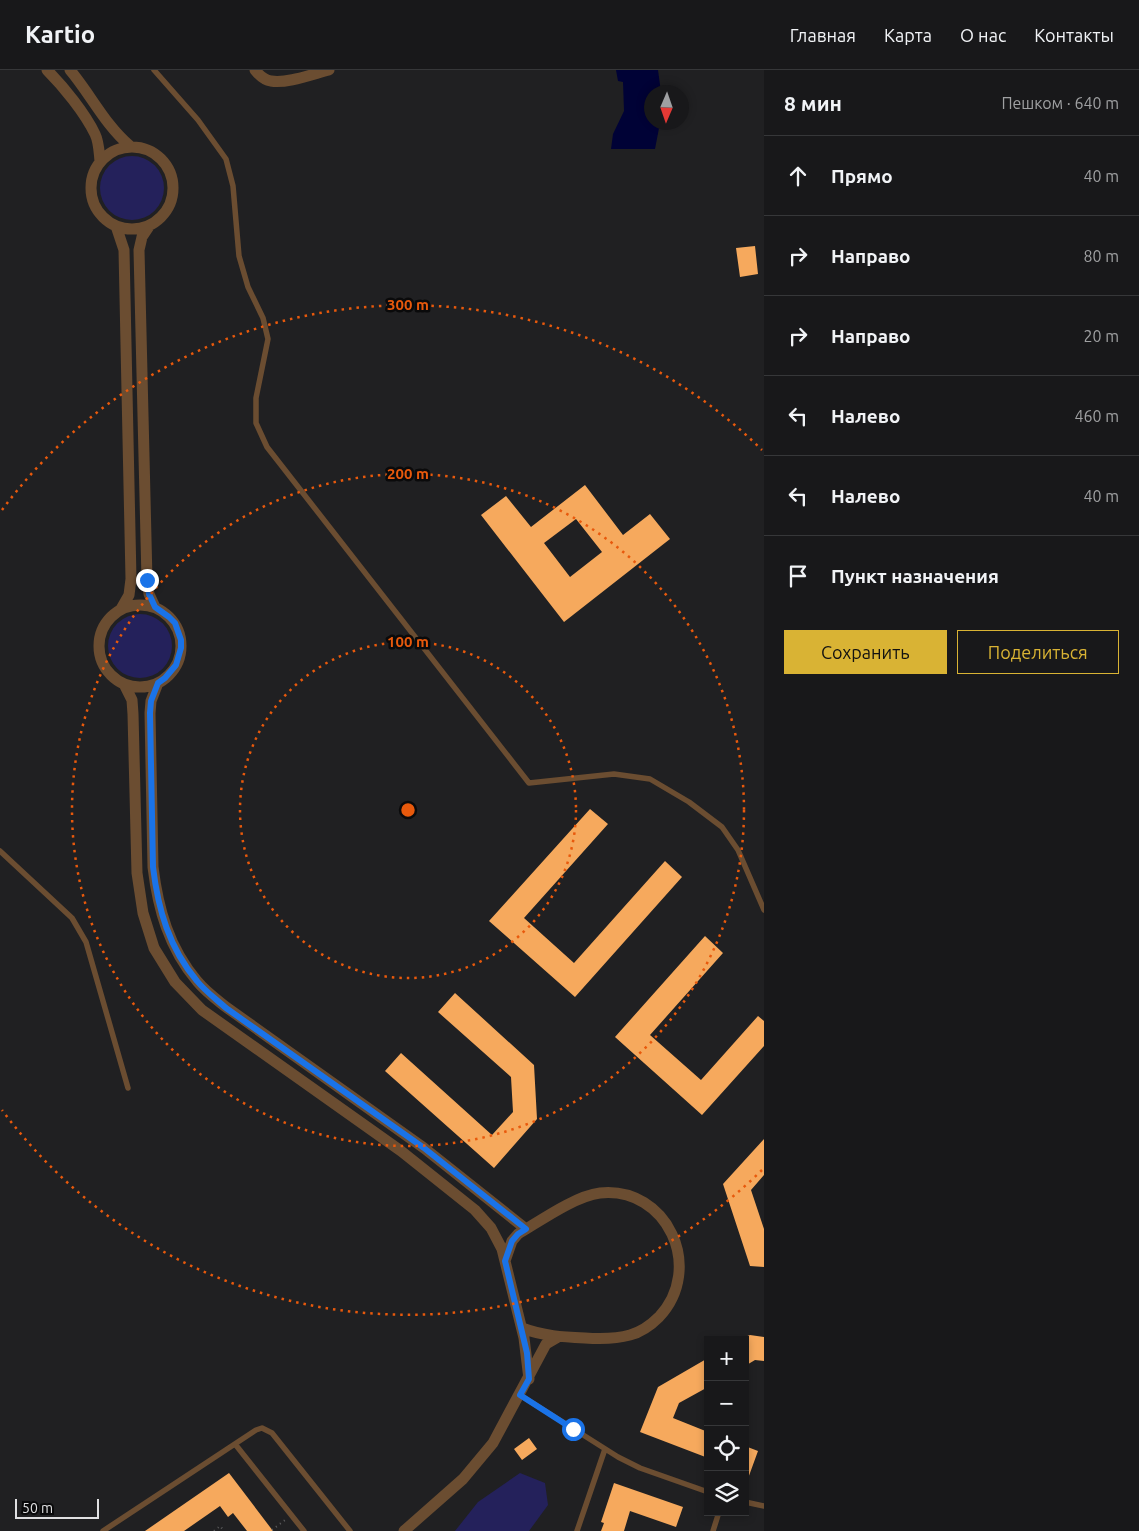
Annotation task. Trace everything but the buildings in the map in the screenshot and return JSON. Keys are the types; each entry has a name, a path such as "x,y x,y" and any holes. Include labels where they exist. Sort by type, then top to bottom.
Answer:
{"street":[{"path":"47,70 60,83 95,134 100,161"},
{"path":"70,70 118,136 130,146"},
{"path":"255,70 260,76 270,81 282,81 329,70"},
{"path":"150,225 134,229 116,226 102,217 93,202 90,185 95,168 113,150 130,146 155,153 161,158 171,173 173,190 168,207 164,214 150,225 142,237 139,250 147,580 149,594 155,607"},
{"path":"116,226 124,250 131,579 129,595 121,609"},
{"path":"138,604 155,607 175,623 181,640 180,657 165,678 158,683 141,687 124,684 110,675 104,668 101,660 98,643 103,626 108,619 121,609 138,604"},
{"path":"158,683 151,701 150,713 153,867 156,892 163,921 178,953 197,982 226,1008 424,1148 526,1229"},
{"path":"124,684 132,700 134,714 137,873 143,913 154,948 175,982 202,1010 401,1151 475,1210 491,1228 502,1249 522,1328 527,1353 529,1379"},
{"path":"505,1261 512,1241 518,1234 580,1198 600,1193 624,1195 645,1203 664,1219 676,1241 680,1264 678,1285 668,1307 651,1325 631,1335 604,1339 558,1337 538,1334 522,1328"},
{"path":"404,1531 463,1478 493,1443 529,1379 546,1344 558,1337"}],"lane":[{"path":"154,70 198,120 226,159 233,186 239,256 248,288 263,318 268,340 256,398 256,423 266,447 529,782 614,774 650,779 689,802 722,826 738,850 764,910"},
{"path":"0,851 72,918 86,942 128,1088"},
{"path":"520,1395 605,1449 640,1468 704,1491"},
{"path":"103,1531 262,1428 272,1433 350,1531"},
{"path":"235,1444 304,1531"},
{"path":"577,1531 605,1449"},
{"path":"749,1503 764,1506"},
{"path":"714,1531 718,1516"}],"path":[{"path":"272,1530 291,1516"},
{"path":"214,1531 220,1526"},
{"path":"219,1531 220,1526"},
{"path":"220,1526 224,1531"}],"shaded area":[{"path":"616,70 658,70 660,85 644,85 644,130 659,130 655,149 611,149 613,134 624,111 623,82 618,81"},
{"path":"126,156 138,156 155,165 162,176 164,188 162,200 155,211 138,220 126,220 114,215 105,206 100,194 100,182 105,170 114,161"},
{"path":"134,614 146,614 163,623 170,634 172,646 170,658 163,669 146,678 134,678 122,673 113,664 108,652 108,640 113,628 122,619"},
{"path":"520,1473 545,1483 548,1505 529,1531 455,1531 478,1502"}],"route":[{"path":"147,580 149,594 155,607 175,623 181,640 180,657 172,672 158,683 151,701 150,713 153,867 156,892 163,921 178,953 197,982 226,1008 424,1148 526,1229 512,1241 505,1261 527,1353 529,1379 520,1395 573,1429"}]}
